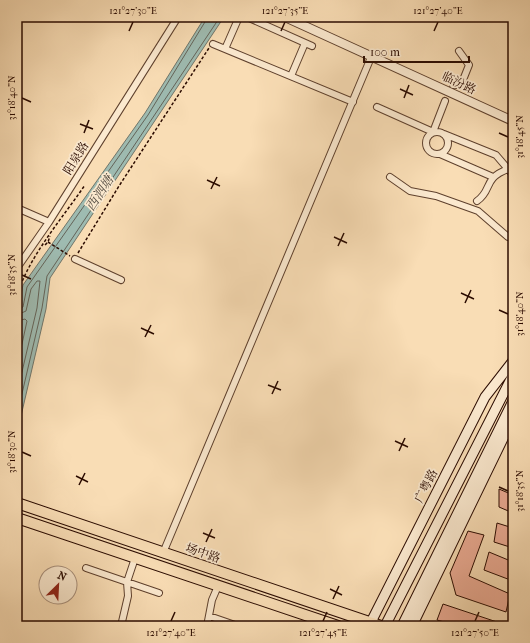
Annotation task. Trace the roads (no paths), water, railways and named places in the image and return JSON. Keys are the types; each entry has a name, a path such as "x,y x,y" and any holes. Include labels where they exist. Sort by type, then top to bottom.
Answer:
{"main road":[{"name":"广粤路","path":"370,624 485,397 513,361"},
{"path":"385,626 513,375"},
{"path":"402,626 475,475 513,402"},
{"path":"412,626 513,418"},
{"name":"场中路","path":"17,503 370,624 381,626"},
{"path":"17,518 338,626"}],"street":[{"name":"阳泉路","path":"17,268 49,222 178,17"},
{"path":"224,49 239,17"},
{"path":"247,17 312,46"},
{"name":"临汾路","path":"285,17 513,120"},
{"path":"291,76 305,43"},
{"path":"212,44 353,102"},
{"path":"452,85 461,85 469,65 460,51"},
{"path":"163,553 372,55"},
{"path":"445,101 433,132 427,137 426,147 434,154 440,154 493,177"},
{"path":"377,106 433,132 444,134 496,155 513,175"},
{"path":"440,154 445,151 448,144 444,134"},
{"path":"477,201 483,197 493,177 508,169"},
{"path":"390,177 410,191 436,196 478,211 508,237 513,236"},
{"path":"17,208 49,222"},
{"path":"73,257 121,280"},
{"path":"121,626 128,596 127,582 135,558"},
{"path":"86,568 159,593"},
{"path":"207,626 212,600 218,586"},
{"path":"209,616 238,626"}],"water":[{"name":"西泗塘","path":"205,17 224,17 50,278 46,309 17,433 17,315 23,285 145,113"}]}
